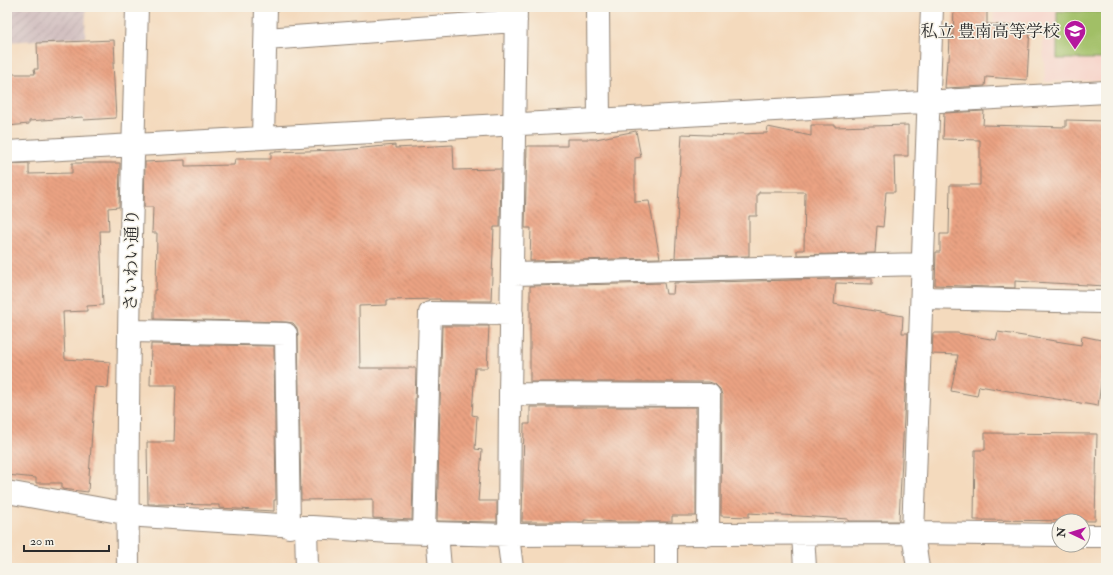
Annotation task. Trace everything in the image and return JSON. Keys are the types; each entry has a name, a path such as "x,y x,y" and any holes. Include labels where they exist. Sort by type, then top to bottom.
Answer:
{"street":[{"name":"さいわい通り","path":"128,568 130,331 136,7"},
{"path":"263,138 266,7"},
{"path":"598,7 599,120"},
{"path":"918,568 913,534 932,7"},
{"path":"266,39 516,14 510,394 510,535 512,568"},
{"path":"7,152 1106,92"},
{"path":"512,274 923,264"},
{"path":"922,298 1101,302"},
{"path":"440,568 430,533 430,313 512,314"},
{"path":"130,331 286,334 298,527 307,568"},
{"path":"510,394 709,395 708,535"},
{"path":"7,492 141,516 298,527 430,533 510,535 1051,535"},
{"path":"803,534 805,568"},
{"path":"666,535 666,568"},
{"path":"1091,536 1106,536"}],"shaded area":[{"path":"7,7 86,7 85,37 7,42"},
{"name":"私立 豊南高等学校","path":"994,7 1106,7 1106,80 1045,82 1042,23 993,22"}],"green space":[{"path":"1057,11 1106,12 1106,59 1057,59"}],"building":[{"path":"954,7 987,7 987,24 1030,27 1027,80 986,77 985,86 945,88 947,61 949,61 950,35 953,35"},
{"path":"114,40 115,63 113,63 116,118 84,120 83,117 29,121 29,124 7,126 7,74 35,74 34,69 38,69 37,43"},
{"path":"984,111 983,125 1066,127 1066,120 1106,121 1106,286 1015,281 1015,288 935,285 936,252 940,252 940,234 949,234 950,185 980,185 980,140 943,139 944,113"},
{"path":"811,125 835,125 835,127 908,125 908,156 894,156 895,192 886,192 883,227 877,226 875,253 797,255 797,250 804,250 805,192 759,192 759,194 757,194 757,216 749,216 749,256 675,258 682,134 733,136 737,134 767,133 768,127 811,136"},
{"path":"636,131 641,157 635,158 635,202 649,201 660,258 530,261 531,228 525,228 527,146 567,146 567,139 596,139"},
{"path":"395,145 395,148 453,145 454,170 501,169 500,227 494,227 491,301 440,301 440,299 387,300 387,305 359,306 360,368 416,368 412,520 373,518 373,499 301,500 297,328 293,323 286,322 154,319 157,233 152,233 153,207 144,207 145,162 185,160 185,166 234,165 235,159 271,159 271,152 342,150"},
{"path":"29,163 29,174 72,173 72,163 120,163 119,207 108,208 109,231 100,231 103,305 87,306 87,311 63,312 65,359 110,362 108,388 95,387 88,492 62,489 62,483 36,483 36,478 7,475 7,342 10,319 7,319 7,164"},
{"path":"872,278 872,284 836,283 834,304 903,316 902,333 908,333 899,521 848,521 848,519 749,513 749,517 721,516 722,395 720,389 715,384 709,382 530,382 530,286 664,283 666,294 673,294 674,283"},
{"path":"442,326 489,326 487,368 475,368 472,415 477,416 475,449 482,450 478,501 497,501 497,522 437,521"},
{"path":"998,332 1081,345 1082,336 1106,341 1106,377 1102,376 1098,406 979,386 977,396 951,391 958,355 932,354 933,333 957,333 996,340"},
{"path":"151,344 274,346 276,500 274,500 274,511 219,508 219,505 148,504 147,442 174,442 176,385 150,385"},
{"path":"530,407 696,407 696,516 672,516 672,522 616,522 584,520 584,522 522,522 524,424 530,424"},
{"path":"985,433 1097,434 1095,521 1091,521 1091,513 1051,513 1051,521 974,520 975,450 985,450"}],"place":[{"name":"私立 豊南高等学校","path":"1075,50"}]}
